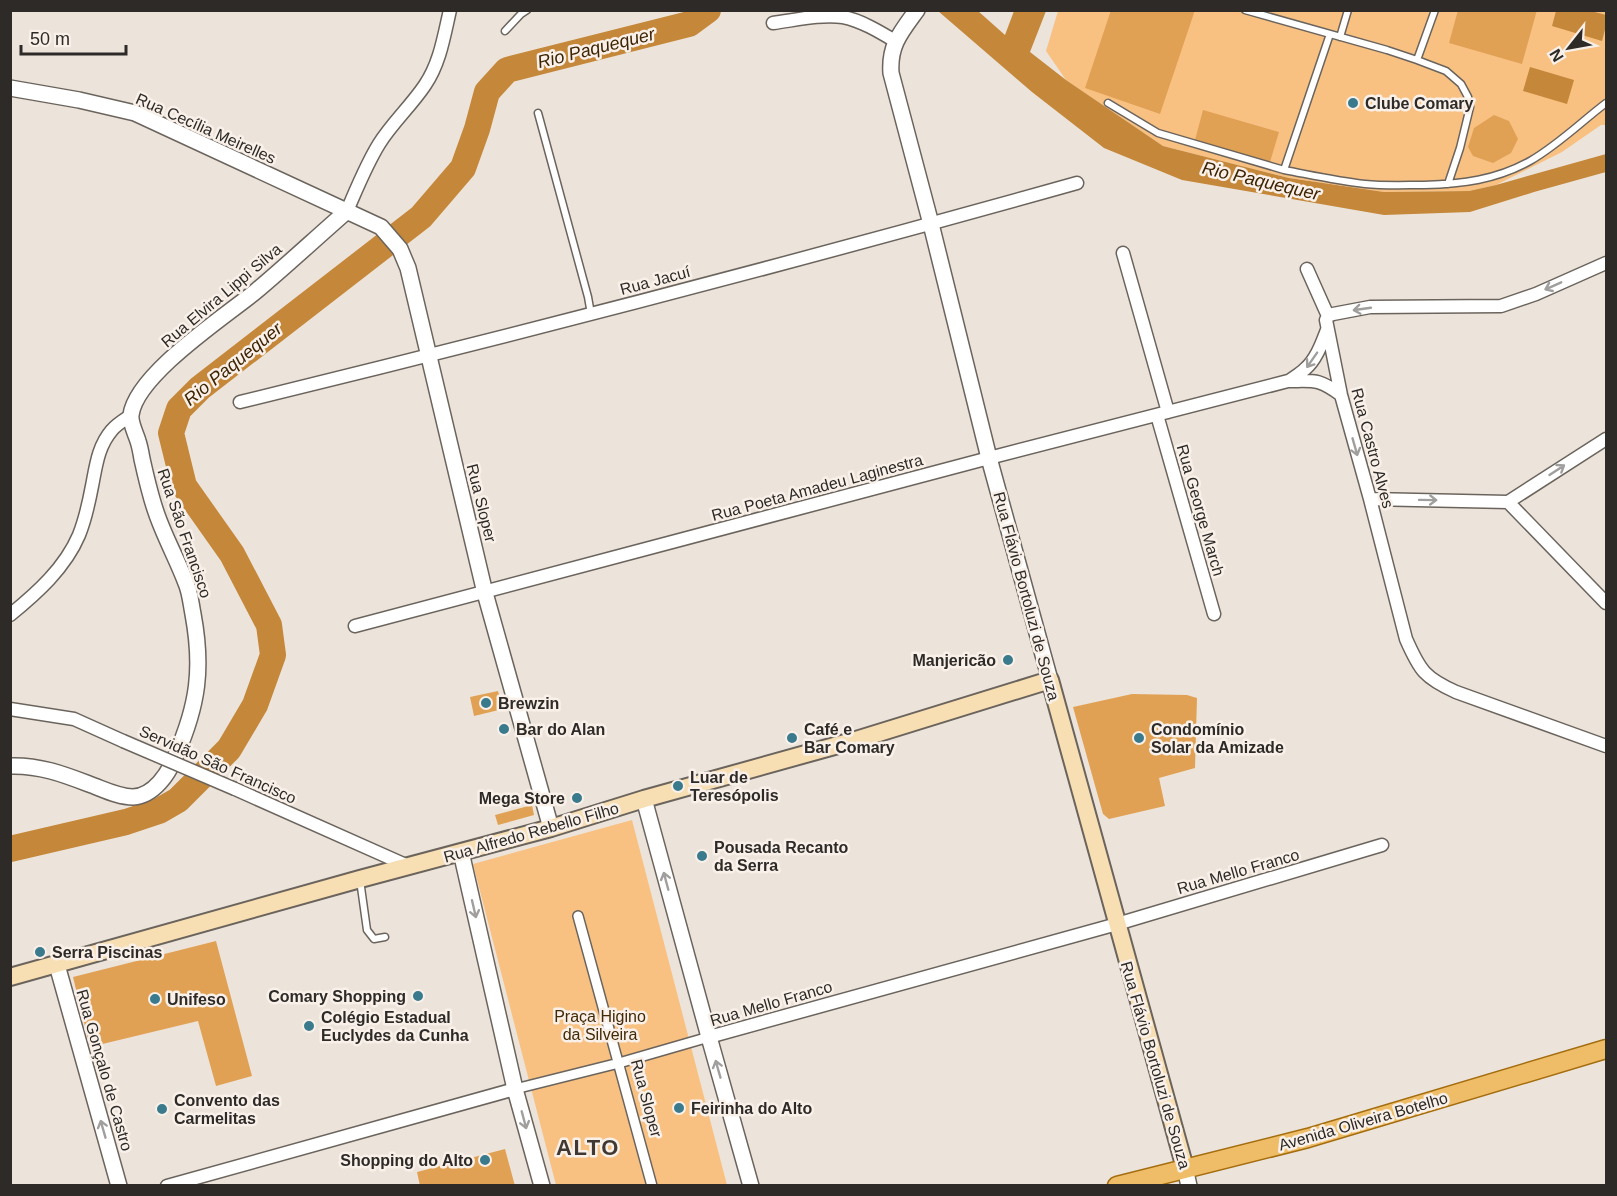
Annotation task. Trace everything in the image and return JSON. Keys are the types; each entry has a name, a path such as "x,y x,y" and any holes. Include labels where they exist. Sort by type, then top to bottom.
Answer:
{"main road":[{"name":"Rua Alfredo Rebello Filho","path":"10,977 551,828 644,799 856,740 1050,680"},
{"name":"Rua Flávio Bortoluzi de Souza","path":"1050,680 1187,1177"},
{"name":"Avenida Oliveira Botelho","path":"1121,1185 1187,1177 1308,1138 1606,1049"}],"street":[{"path":"347,211 380,142 419,94 433,71 442,47 450,10"},
{"name":"Rua Flávio Bortoluzi de Souza","path":"917,10 895,41 891,53 891,73 932,224 989,458 1050,680"},
{"path":"773,23 818,17 846,17 877,30 895,41"},
{"name":"Rua Cecília Meirelles","path":"10,88 135,113 347,211"},
{"name":"Rua Jacuí","path":"240,402 428,357 932,224 1077,183"},
{"name":"Rua Sloper","path":"347,211 381,227 400,249 408,268 485,593 551,828"},
{"name":"Rua Elvira Lippi Silva","path":"130,416 137,398 152,378 172,358 198,334 253,293 347,211"},
{"name":"Rua George March","path":"1123,253 1214,614"},
{"path":"1307,269 1328,316 1370,307 1501,306 1536,294 1606,263"},
{"name":"Rua Castro Alves","path":"1328,316 1327,330 1341,395 1406,639 1414,659 1435,683 1456,693 1606,746"},
{"name":"Rua Poeta Amadeu Laginestra","path":"1288,381 1309,365 1327,330"},
{"name":"Rua Poeta Amadeu Laginestra","path":"355,626 1288,381 1312,380 1323,383 1341,395"},
{"path":"10,615 44,585 70,552 79,535 99,451 113,428 130,416"},
{"name":"Rua São Francisco","path":"10,766 27,765 56,771 118,795 134,797 146,794 164,779 170,770 192,716 199,660 187,585 156,513 130,416"},
{"path":"1370,499 1508,502 1606,439"},
{"path":"1508,502 1606,603"},
{"name":"Servidão São Francisco","path":"10,709 74,719 408,866"},
{"path":"644,799 751,1185"},
{"name":"Rua Mello Franco","path":"167,1185 619,1063 1117,924 1382,845"},
{"path":"461,852 516,1089 542,1185"},
{"name":"Rua Sloper","path":"578,916 652,1185"},
{"name":"Rua Gonçalo de Castro","path":"57,965 119,1185"}],"lane":[{"path":"505,31 527,10"},
{"path":"1245,10 1387,50 1446,71 1461,84 1470,107 1448,184"},
{"path":"1340,37 1348,10"},
{"path":"1417,60 1435,10"},
{"path":"1284,170 1330,34"},
{"path":"1108,103 1158,134 1284,170 1368,184 1395,185 1472,182 1505,173 1531,160 1580,126 1606,103"},
{"path":"538,113 591,314"},
{"path":"360,879 367,930 374,939 385,937"}],"green space":[{"name":"Clube Comary","path":"1058,11 1606,11 1606,125 1601,125 1562,152 1496,185 1469,191 1384,192 1289,178 1163,146 1066,80 1046,51"},
{"name":"Praça Higino da Silveira","path":"632,820 727,1185 556,1185 473,864"}],"water":[{"path":"938,11 978,11 1005,35 1014,11 1046,11 1030,52 1066,80 1163,146 1289,178 1384,192 1469,191 1606,154 1606,172 1470,212 1384,215 1182,180 1104,148 1032,92"},
{"path":"1556,11 1591,11 1606,15 1602,41 1552,26"},
{"path":"1530,67 1574,80 1567,104 1523,91"}],"building":[{"path":"1111,10 1195,10 1160,114 1085,88"},
{"path":"1458,10 1537,10 1522,64 1449,43"},
{"path":"1203,110 1279,132 1270,162 1195,140"},
{"path":"1494,115 1509,121 1518,139 1511,153 1493,163 1473,156 1468,147 1474,128"},
{"name":"Brewzin","path":"498,691 503,709 474,716 470,697"},
{"name":"Condomínio Solar da Amizade","path":"1132,694 1187,695 1197,698 1195,768 1159,778 1165,806 1109,819 1103,814 1073,707"},
{"path":"532,805 534,815 498,825 495,815"},
{"name":"Unifeso","path":"216,941 252,1076 216,1086 198,1021 90,1047 73,977"},
{"name":"Shopping do Alto","path":"505,1149 515,1186 420,1186 417,1172"}],"waterway":[{"name":"Rio Paquequer","path":"10,849 126,822 159,811 178,800 229,749 255,705 273,655 269,625 232,554 184,486 171,433 179,409 200,388 421,217 463,168 487,92 507,70 689,24 708,10"}],"place":[{"name":"Clube Comary","path":"1353,103"},
{"name":"Manjericão","path":"1008,660"},
{"name":"Brewzin","path":"486,703"},
{"name":"Bar do Alan","path":"504,729"},
{"name":"Café e Bar Comary","path":"792,738"},
{"name":"Condomínio Solar da Amizade","path":"1139,738"},
{"name":"Luar de Teresópolis","path":"678,786"},
{"name":"Mega Store","path":"577,798"},
{"name":"Pousada Recanto da Serra","path":"702,856"},
{"name":"Serra Piscinas","path":"40,952"},
{"name":"Comary Shopping","path":"418,996"},
{"name":"Unifeso","path":"155,999"},
{"name":"Colégio Estadual Euclydes da Cunha","path":"309,1026"},
{"name":"Feirinha do Alto","path":"679,1108"},
{"name":"Convento das Carmelitas","path":"162,1109"},
{"name":"Shopping do Alto","path":"485,1160"}],"district":[{"name":"ALTO","path":"588,1147"}]}
